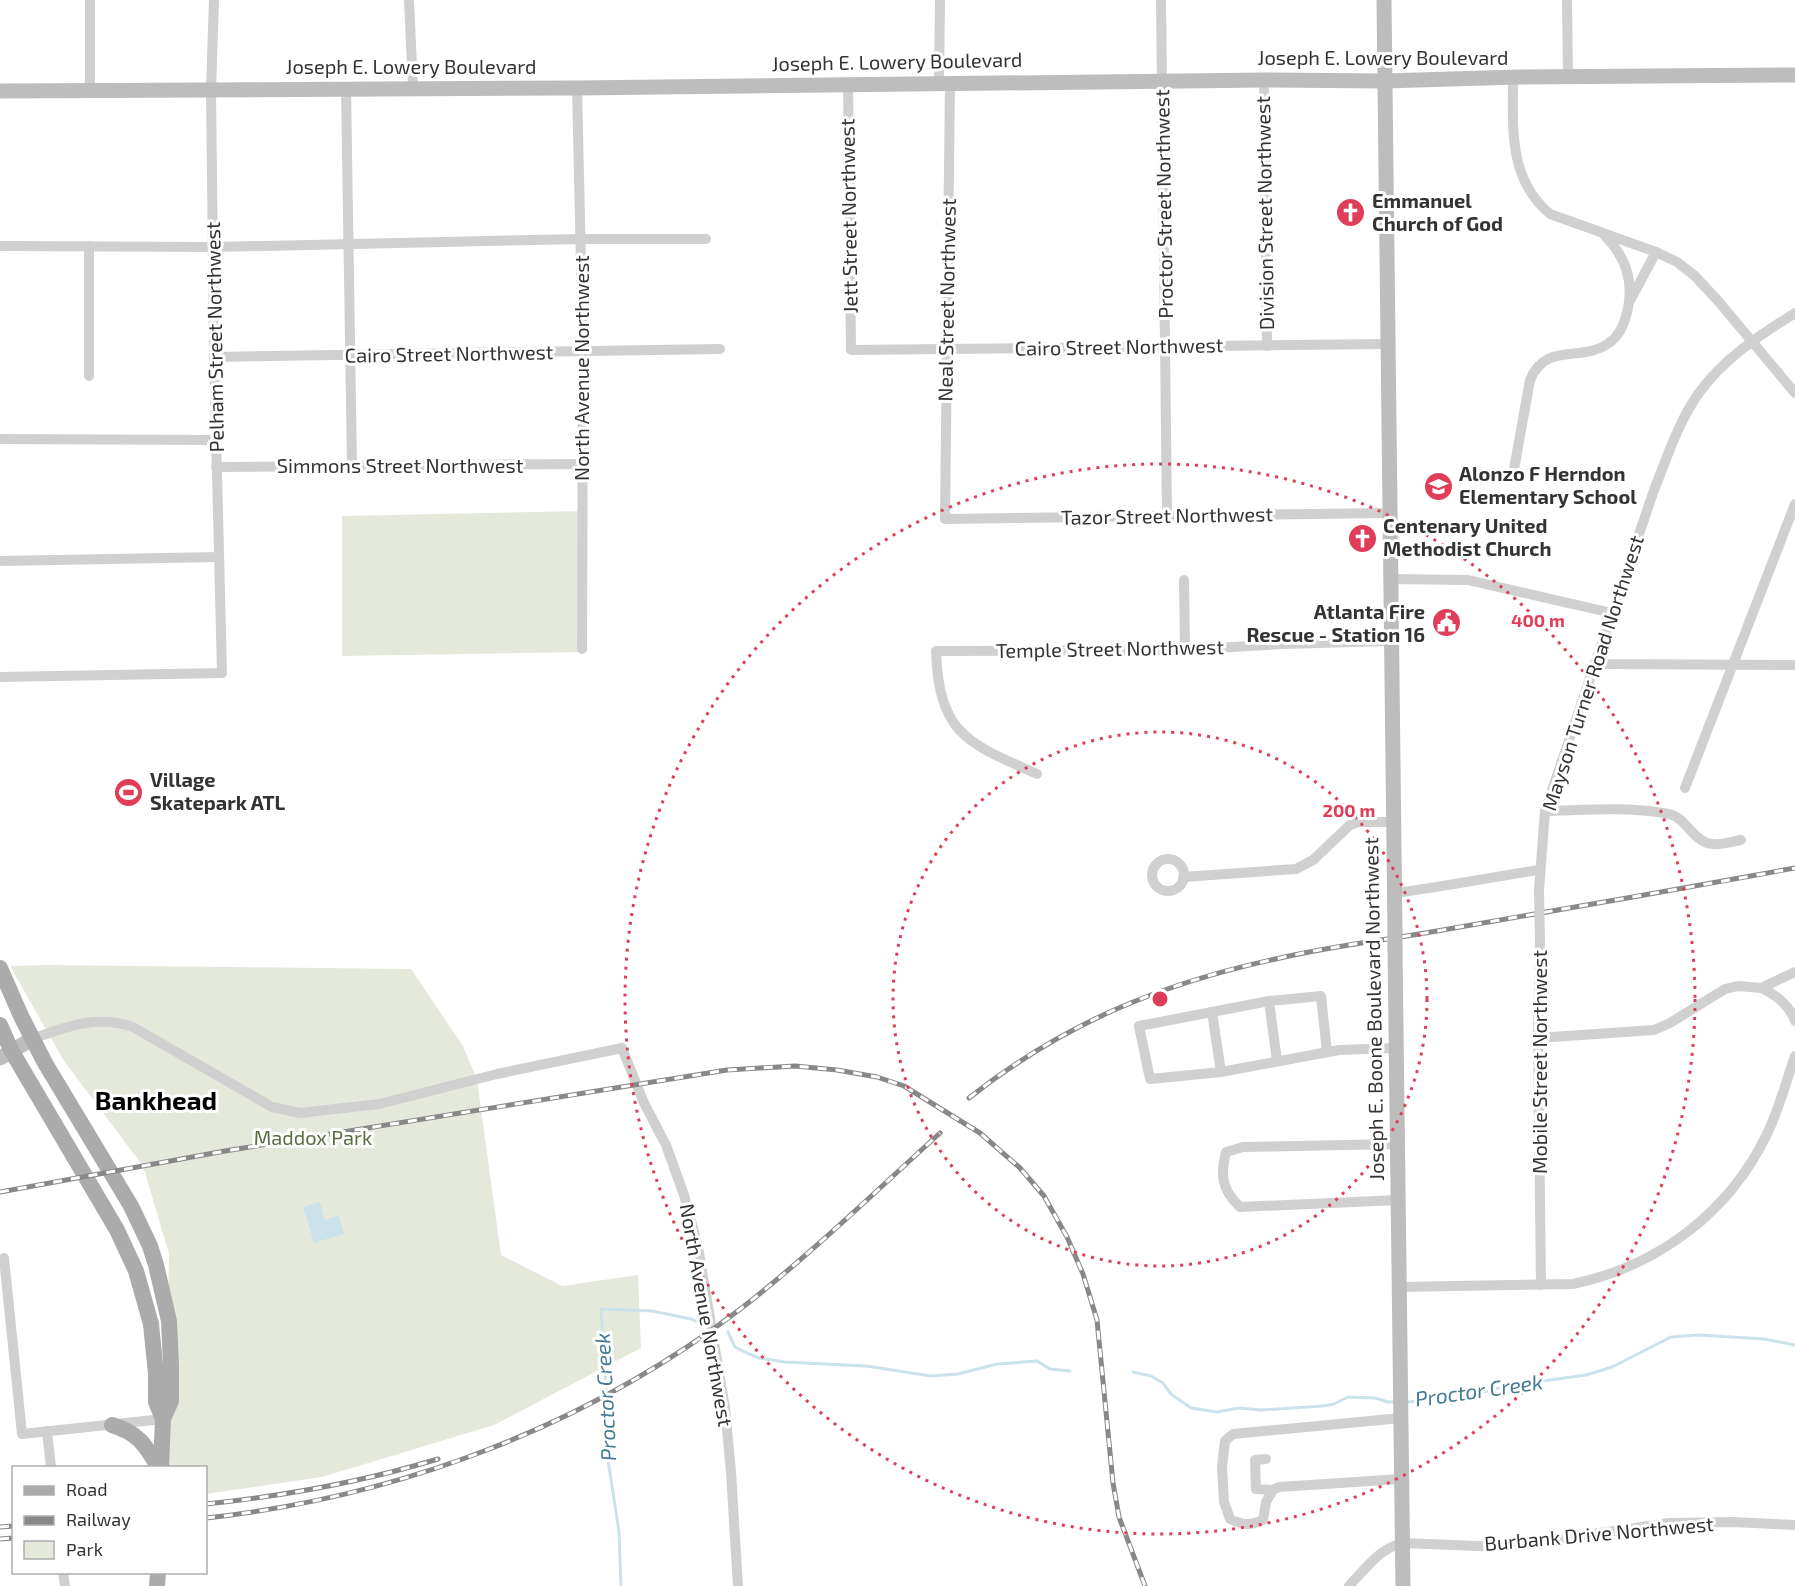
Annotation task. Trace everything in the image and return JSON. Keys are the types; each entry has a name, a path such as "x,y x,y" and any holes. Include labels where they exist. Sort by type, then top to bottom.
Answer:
{"main road":[{"name":"Joseph E. Boone Boulevard Northwest","path":"1384,0 1403,1586"},
{"name":"Joseph E. Lowery Boulevard","path":"0,91 577,88 1162,80 1384,81 1795,75"},
{"path":"0,968 32,1039 131,1206 150,1246 163,1292 171,1344 171,1401 163,1419 160,1466"},
{"path":"0,1025 6,1054 113,1223 136,1271 151,1324 156,1402 163,1419"},
{"path":"6,1054 32,1039"},
{"path":"112,1425 128,1430 137,1437 159,1466"}],"street":[{"path":"90,0 90,90"},
{"name":"Pelham Street Northwest","path":"0,677 222,673 214,357 211,90 214,0"},
{"path":"410,0 413,88"},
{"name":"Neal Street Northwest","path":"940,0 944,82 947,349 945,519"},
{"name":"Proctor Street Northwest","path":"1161,0 1167,515"},
{"path":"1567,0 1568,77"},
{"path":"1513,78 1514,150 1518,168 1527,188 1539,205 1550,214 1656,252 1677,262 1695,276 1795,393"},
{"name":"Division Street Northwest","path":"1264,80 1267,346"},
{"name":"Jett Street Northwest","path":"848,83 850,350"},
{"path":"346,88 352,466"},
{"name":"North Avenue Northwest","path":"577,88 583,351 582,649"},
{"path":"1602,233 1615,246 1622,258 1630,282 1631,299"},
{"path":"0,246 214,247 581,239 706,239"},
{"path":"89,246 89,376"},
{"path":"1513,476 1534,368 1541,361 1550,357 1590,352 1609,344 1624,325 1631,299 1656,252"},
{"name":"Mayson Turner Road Northwest","path":"1542,839 1545,811 1595,662 1654,490 1686,413 1712,376 1752,341 1795,313"},
{"name":"Cairo Street Northwest","path":"850,350 1387,344"},
{"name":"Cairo Street Northwest","path":"214,357 720,349"},
{"path":"0,439 215,440"},
{"name":"Simmons Street Northwest","path":"216,467 583,464"},
{"path":"1685,788 1795,504"},
{"name":"Tazor Street Northwest","path":"945,519 1389,513"},
{"path":"0,561 219,557"},
{"path":"1390,579 1468,580 1612,613"},
{"path":"1184,580 1185,650"},
{"name":"Temple Street Northwest","path":"1037,774 982,750 957,727 946,710 940,693 936,651 1185,650 1391,641"},
{"path":"1595,662 1606,664 1795,664"},
{"path":"1545,811 1637,810 1656,812 1679,818 1705,842 1715,844 1741,840"},
{"path":"1184,877 1296,868 1313,860 1350,825 1358,822 1393,822"},
{"name":"Mobile Street Northwest","path":"1541,1285 1538,1038 1539,870 1542,839"},
{"path":"1395,893 1441,888 1539,870"},
{"path":"1761,988 1795,972"},
{"path":"1538,1038 1639,1033 1654,1030 1670,1023 1725,989 1749,986 1761,988 1781,1000 1795,1021"},
{"path":"1327,1052 1321,996 1269,1001 1139,1026 1150,1079 1221,1072 1327,1052 1395,1048"},
{"path":"1269,1001 1277,1061"},
{"path":"1212,1012 1221,1072"},
{"name":"North Avenue Northwest","path":"32,1039 90,1021 123,1024 133,1027 272,1107 300,1113 379,1104 497,1074 622,1048 644,1103 666,1145 684,1195 698,1247 724,1408 731,1472 738,1586"},
{"path":"1399,1287 1573,1284 1601,1278 1661,1251 1710,1215 1731,1192 1751,1164 1768,1133 1795,1056"},
{"path":"1397,1144 1243,1147 1226,1152 1222,1166 1223,1181 1229,1197 1240,1207 1398,1200"},
{"path":"4,1258 22,1434 163,1419"},
{"path":"1273,1490 1266,1503 1263,1520 1253,1525 1241,1525 1230,1519 1224,1503 1221,1467 1226,1441 1233,1434 1401,1414"},
{"path":"47,1431 51,1466"},
{"path":"1266,1459 1255,1460 1256,1489 1273,1490 1279,1487 1401,1479"},
{"name":"Burbank Drive Northwest","path":"1402,1543 1504,1547 1669,1523 1732,1522 1795,1525"},
{"path":"1349,1586 1380,1553 1391,1546 1402,1543"}],"green space":[{"path":"583,511 586,652 342,656 342,516"},
{"name":"Maddox Park","path":"10,966 411,969 463,1046 477,1080 501,1255 562,1286 638,1275 641,1348 494,1425 322,1477 207,1494 207,1466 165,1466 169,1254 143,1166 64,1061"}],"water":[{"path":"320,1202 325,1220 339,1216 344,1234 314,1243 303,1207"}],"waterway":[{"name":"Proctor Creek","path":"621,1586 619,1532 605,1440 606,1387 601,1309 652,1311 691,1319 702,1324"},
{"name":"Proctor Creek","path":"728,1332 735,1347 759,1358 785,1362 866,1366 931,1376 958,1374 997,1364 1037,1361 1050,1369 1070,1371"},
{"name":"Proctor Creek","path":"1406,1402 1455,1399 1507,1386 1586,1375 1612,1367 1671,1337 1698,1335 1764,1339 1795,1345"},
{"name":"Proctor Creek","path":"1133,1372 1151,1376 1163,1383 1171,1394 1191,1408 1217,1412 1239,1408 1261,1410 1323,1406 1334,1404 1348,1397 1397,1402"}],"railway":[{"path":"969,1098 1005,1071 1078,1027 1155,994 1237,968 1319,950 1795,868"},
{"path":"0,1192 225,1151 727,1070 795,1066 877,1077 904,1086 980,1133 1020,1168 1044,1196 1067,1237 1083,1274 1097,1320 1113,1483 1119,1517 1145,1586"},
{"path":"207,1518 278,1508 350,1493 420,1473 489,1449 556,1421 621,1387 683,1349 743,1307 819,1244 940,1133"},
{"path":"207,1504 323,1487 381,1475 438,1459"},
{"path":"0,1527 12,1526"},
{"path":"0,1539 12,1538"}],"place":[{"name":"Emmanuel Church of God","path":"1351,212"},
{"name":"Alonzo F Herndon Elementary School","path":"1438,486"},
{"name":"Centenary United Methodist Church","path":"1362,538"},
{"name":"Atlanta Fire Rescue - Station 16","path":"1446,623"},
{"name":"Village Skatepark ATL","path":"129,792"}],"district":[{"name":"Bankhead","path":"156,1101"}]}
